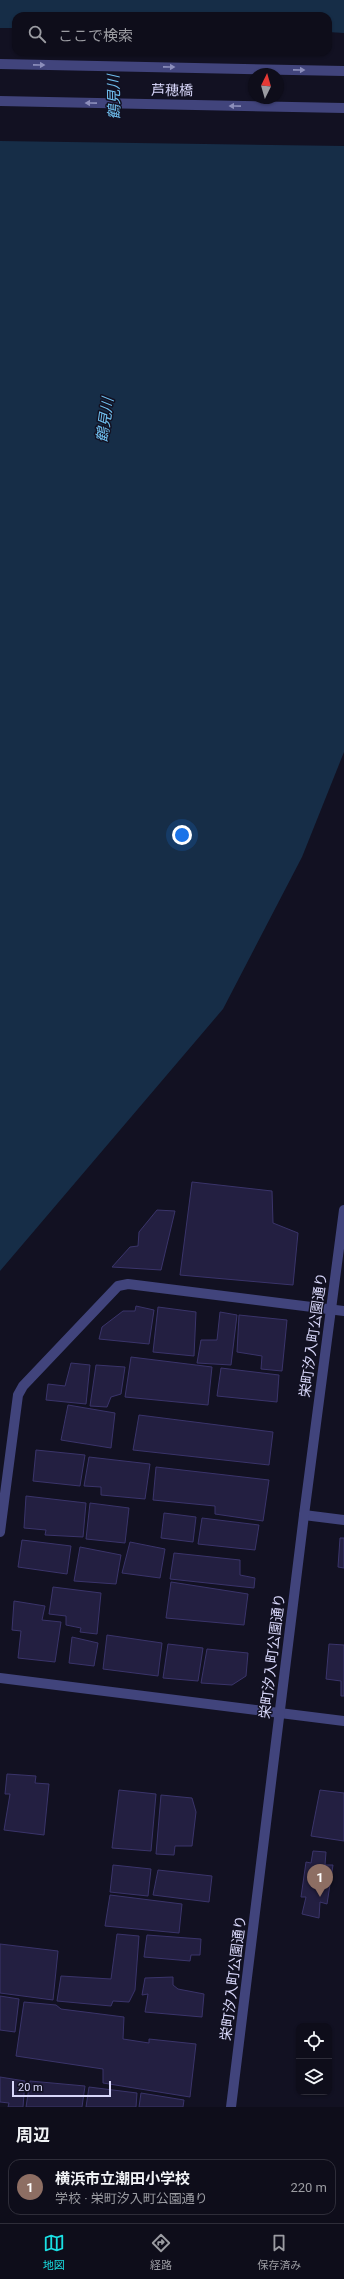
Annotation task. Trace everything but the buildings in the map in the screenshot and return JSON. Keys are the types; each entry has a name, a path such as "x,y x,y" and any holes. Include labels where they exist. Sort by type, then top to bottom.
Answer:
{"street":[{"name":"芦穂橋","path":"0,64 344,71"},
{"name":"芦穂橋","path":"0,101 344,108"},
{"name":"栄町汐入町公園通り","path":"231,2107 279,1713 344,1210"},
{"path":"0,1532 18,1395 23,1386 118,1286 128,1284 344,1311"},
{"path":"304,1515 344,1520"},
{"path":"0,1678 344,1721"}],"water":[{"name":"鶴見川","path":"0,0 344,0 344,752 302,857 223,1009 0,1271"}],"pier":[{"path":"0,28 12,28 12,56 332,56 332,32 344,33 344,146 0,141"}],"place":[{"name":"横浜市立潮田小学校","path":"320,1897"}]}
